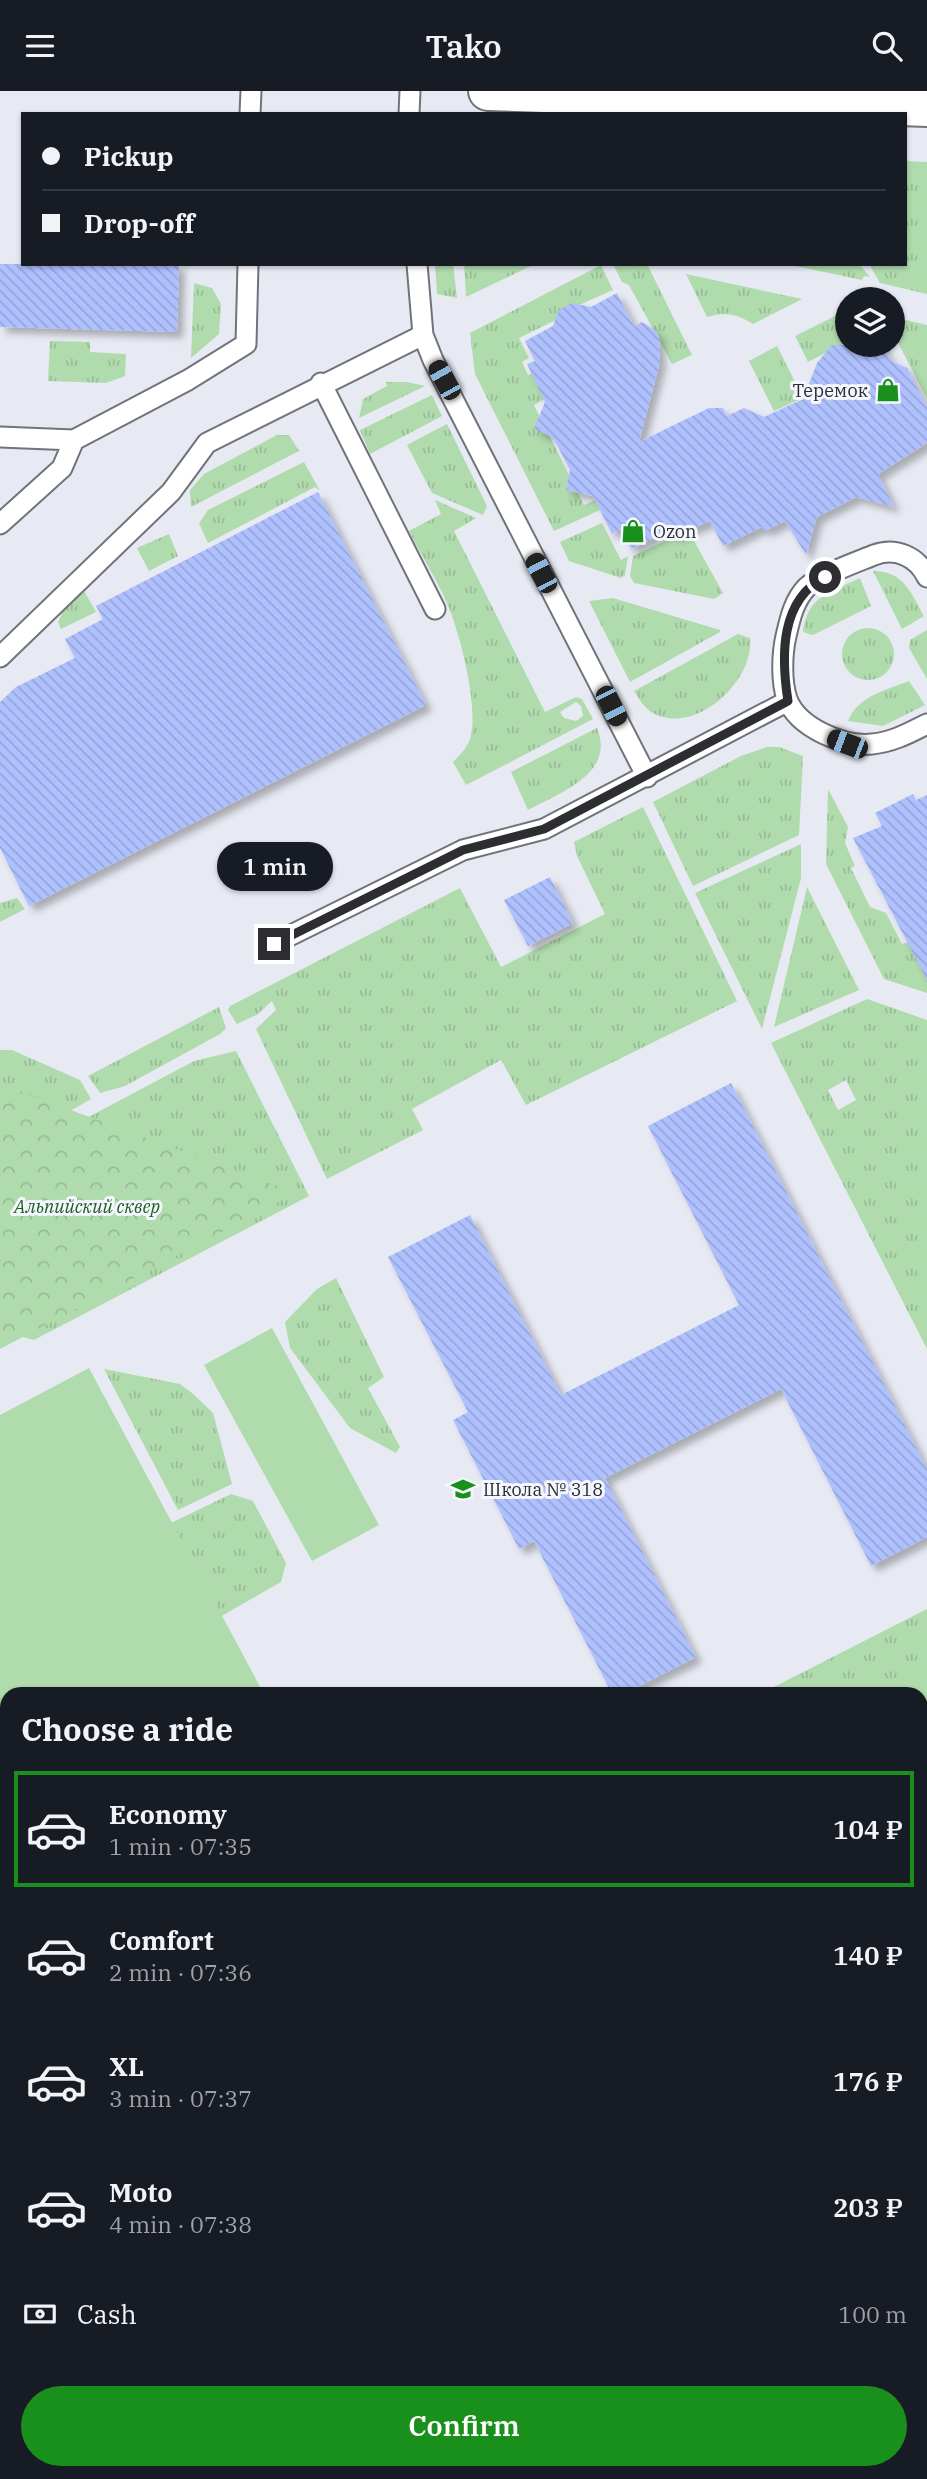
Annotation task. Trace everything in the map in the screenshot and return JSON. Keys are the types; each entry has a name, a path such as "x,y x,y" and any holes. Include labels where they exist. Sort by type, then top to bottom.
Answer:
{"street":[{"path":"488,91 651,94 927,107"}],"lane":[{"path":"250,112 251,91"},
{"path":"409,112 410,91"},
{"path":"0,437 74,440 188,380 246,344 248,266"},
{"path":"417,266 423,335 521,535 646,777"},
{"path":"0,657 171,492 207,443 321,383 423,335"},
{"path":"321,383 435,609"},
{"path":"0,524 62,468 74,440"},
{"path":"927,576 923,568 904,553 885,551 808,586 797,600 785,643 783,675 788,701 807,723 827,736 847,744 895,740 927,724"},
{"path":"274,944 463,850 544,829 788,701"}],"green space":[{"path":"907,161 927,162 927,294 880,283 870,266 907,266"},
{"path":"435,266 453,266 457,298 437,294"},
{"path":"464,266 531,266 466,297"},
{"path":"601,266 613,290 561,313 562,317 519,338 529,358 522,362 528,375 532,373 545,399 534,405 584,505 595,500 600,510 554,531 475,374 470,333"},
{"path":"614,266 648,266 692,355 672,364 629,285 622,282"},
{"path":"796,266 861,266 870,277 864,276 862,280"},
{"path":"686,274 802,299 753,324 731,315 707,317"},
{"path":"194,283 212,288 221,304 219,334 191,358"},
{"path":"835,316 835,348 808,362 795,336"},
{"path":"905,320 927,325 927,399 905,356"},
{"path":"50,341 90,342 90,352 126,354 125,376 106,383 48,381"},
{"path":"777,346 803,398 774,411 749,361"},
{"path":"386,382 407,382 425,386 359,418 363,399 387,386"},
{"path":"432,395 442,416 370,454 360,430"},
{"path":"447,424 487,506 483,515 432,493 407,445"},
{"path":"277,435 289,435 299,451 191,507 190,490 204,474"},
{"path":"304,462 320,491 315,487 208,543 199,523 208,510"},
{"path":"435,500 476,518 454,531 545,712 576,697 582,699 593,719 466,785 453,762 467,746 473,722 466,669 447,603 409,531 441,514","holes":["576,702 581,706 583,716 576,721 564,718 560,712"]},
{"path":"602,523 621,560 628,556 625,575 621,578 569,561 560,542"},
{"path":"688,530 723,593 714,599 634,583 630,576 633,556"},
{"path":"169,534 178,556 149,571 137,548"},
{"path":"873,571 884,572 899,579 924,616 902,629"},
{"path":"860,578 871,606 813,635 803,632 805,620 815,603 830,592"},
{"path":"83,589 96,612 61,629 58,622 67,603"},
{"path":"613,598 720,632 630,682 589,601"},
{"path":"868,628 878,630 886,636 892,644 892,664 886,672 878,678 868,680 858,678 850,672 844,664 842,654 844,644 850,636 858,630"},
{"path":"927,630 927,679 909,648 910,640"},
{"path":"738,634 750,638 749,655 743,672 732,688 702,712 685,718 668,718 648,710 634,691"},
{"path":"909,681 925,705 883,726 848,721 866,700"},
{"path":"597,728 601,744 599,758 592,770 568,789 528,810 511,772"},
{"path":"767,747 779,747 803,756 799,835 693,886 653,802 741,756"},
{"path":"828,789 848,827 845,843 855,866 851,868 870,907 886,913 902,944 914,940 927,955 927,993 884,979 826,864"},
{"path":"643,807 737,1001 526,1105 501,1060 412,1109 423,1130 327,1179 256,1029 276,1010 272,1001 258,1014 237,1024 228,1010 230,1006 460,888 501,967 605,914 577,856 574,842"},
{"path":"801,844 801,878 762,1029 695,893"},
{"path":"807,887 859,990 774,1027"},
{"path":"17,898 25,909 0,922 0,903"},
{"path":"867,999 927,1020 927,1349 771,1043","holes":["846,1080 856,1100 838,1110 828,1090"]},
{"path":"219,1007 226,1028 220,1034 125,1086 100,1093 88,1076"},
{"path":"0,1050 12,1050 80,1080 91,1099 0,1151"},
{"name":"Альпийский сквер","path":"236,1051 309,1196 34,1340 0,1331 0,1164 194,1061"},
{"name":"Альпийский сквер","path":"0,1084 296,1193 0,1349"},
{"path":"336,1278 384,1377 368,1388 400,1447 396,1453 350,1428 290,1348 285,1322 317,1289"},
{"path":"272,1328 379,1525 312,1561 204,1365"},
{"path":"89,1368 260,1687 0,1687 0,1415"},
{"path":"104,1369 180,1384 192,1393 213,1413 232,1484 178,1510"},
{"path":"231,1494 253,1501 286,1563 281,1582 220,1617 169,1524"},
{"path":"927,1609 927,1687 774,1687"}],"building":[{"path":"0,264 179,266 177,332 0,327"},
{"path":"617,293 634,326 642,322 655,330 659,337 660,362 639,442 709,408 723,408 727,416 744,408 764,417 803,399 817,363 832,345 835,345 835,357 889,357 891,361 907,368 927,407 927,443 878,474 894,507 856,497 817,517 806,555 785,521 765,531 762,527 723,546 710,521 677,535 667,532 631,549 620,529 612,534 593,496 566,490 570,470 553,437 534,429 545,402 527,364 535,361 525,341 553,326 559,310 572,303 591,307"},
{"path":"318,492 426,705 29,906 0,848 0,702 16,687 75,658 65,639 103,619 96,606"},
{"path":"913,794 916,800 927,795 927,980 853,838 882,826 875,813"},
{"path":"550,877 573,923 528,946 504,900"},
{"path":"731,1083 927,1469 927,1537 871,1566 781,1389 605,1478 696,1657 638,1687 608,1687 534,1541 519,1549 453,1420 468,1412 388,1257 470,1215 561,1395 739,1305 648,1126"}],"place":[{"name":"Теремок","path":"888,390"},
{"name":"Ozon","path":"633,531"},
{"name":"Школа № 318","path":"463,1489"}],"route":[{"path":"274,944 463,850 544,829 788,701 783,675 790,618 797,600 808,586 825,577"}]}
